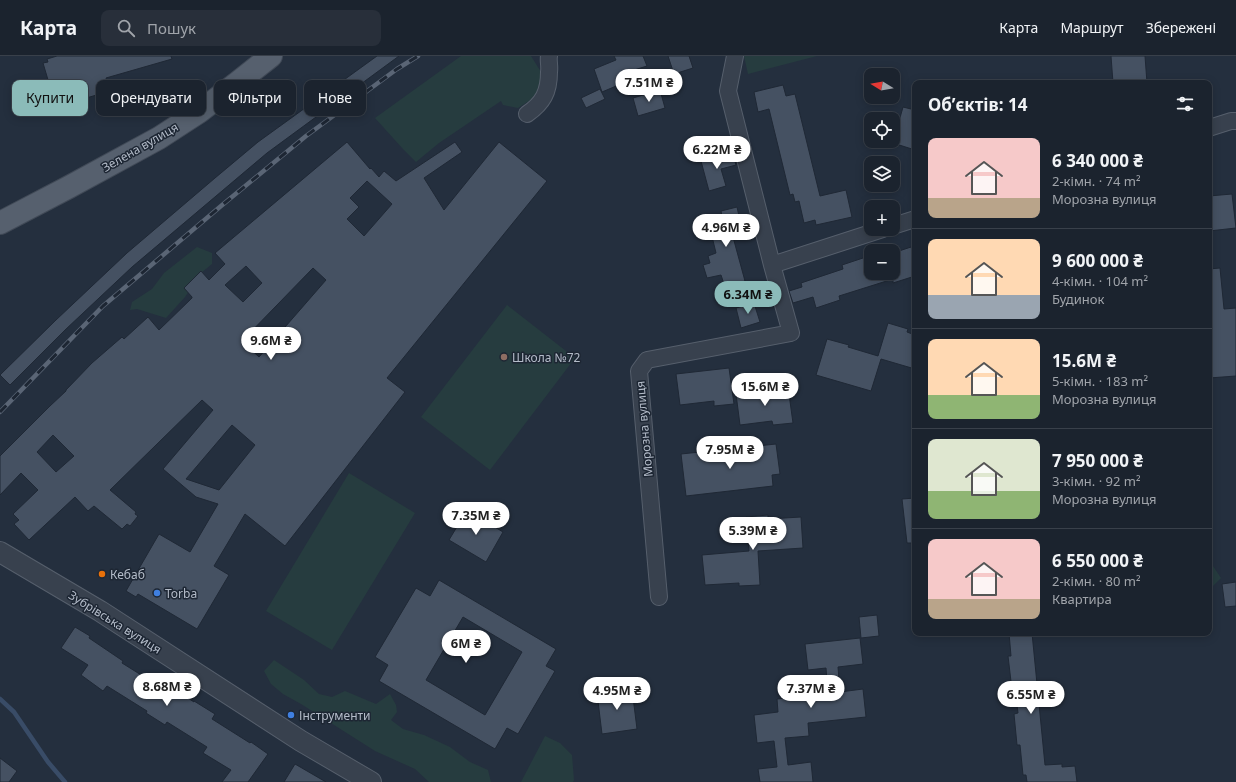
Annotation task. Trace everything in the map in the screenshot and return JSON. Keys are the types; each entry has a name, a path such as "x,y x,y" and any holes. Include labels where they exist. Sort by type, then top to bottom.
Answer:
{"main road":[{"name":"Зелена вулиця","path":"0,223 159,138 206,107 271,56"}],"street":[{"path":"527,114 542,102 546,93 550,70 549,56"},
{"name":"Морозна вулиця","path":"659,597 639,371 647,360 791,333 772,265 728,91 735,56"},
{"path":"1212,127 1231,121 1236,121"},
{"path":"900,224 912,220"},
{"path":"772,265 864,235"},
{"name":"Зубрівська вулиця","path":"0,552 100,611 301,741 371,782"}],"green space":[{"path":"461,56 531,56 541,72 540,87 532,99 518,108 503,105 501,101 439,143 416,162 375,118"},
{"path":"744,56 817,56 748,74"},
{"path":"197,247 212,253 212,264 201,273 185,297 166,318 137,309 130,310 132,302 152,289 164,273"},
{"path":"507,305 575,358 490,470 421,417"},
{"path":"349,473 415,513 332,650 266,611"},
{"path":"1212,564 1221,578 1212,587"},
{"path":"274,660 304,680 319,694 332,697 345,691 376,704 390,694 396,705 397,712 391,720 403,729 424,735 450,747 470,762 488,770 491,782 429,782 415,769 375,751 283,694 271,684 264,671"},
{"path":"545,736 560,743 572,755 573,782 521,782"}],"building":[{"path":"57,56 171,56 172,59 106,78 107,80 96,80 96,95 88,98 88,80 48,80 43,63 48,62 47,59"},
{"path":"377,56 399,56 366,80 344,80"},
{"path":"614,56 643,56 647,66 618,75 621,84 602,92 594,69 616,60"},
{"path":"668,56 689,56 693,68 674,74"},
{"path":"1111,56 1145,56 1147,80 1113,80"},
{"path":"783,85 786,96 795,94 820,196 846,190 852,217 816,225 815,220 804,223 799,201 795,202 793,194 790,195 769,109 758,112 754,92"},
{"path":"600,89 605,99 586,108 581,98"},
{"path":"660,90 665,108 638,116 633,98"},
{"path":"903,107 912,109 912,149 900,145 900,118"},
{"path":"304,109 304,116 317,116 267,153 132,267 65,330 10,385 0,375 127,253 258,142"},
{"path":"347,142 370,169 371,168 379,177 384,171 396,181 455,142 462,152 424,178 444,210 499,142 547,181 387,378 405,392 285,546 245,514 214,566 229,575 197,629 138,594 136,597 126,591 159,534 190,552 218,504 196,497 163,469 213,410 202,400 110,490 136,512 135,514 138,516 130,526 127,524 122,529 94,506 88,511 75,497 29,540 14,524 19,520 13,514 38,490 21,473 0,495 0,456 66,391 92,363 122,337 124,339 148,317 159,330 192,298 184,288 201,271 209,280 225,264 215,253","holes":["367,181 392,204 364,236 347,219 359,207 350,198","246,266 262,283 243,302 225,285","313,268 326,280 259,357 242,341","232,425 255,445 219,490 186,479","53,435 74,456 56,472 37,452"]},
{"path":"732,152 736,165 721,169 726,186 709,191 701,161"},
{"path":"1232,194 1236,228 1212,231 1212,196"},
{"path":"737,207 743,234 733,237 745,281 725,287 721,275 707,278 703,265 710,263 708,256 716,253 708,220 722,216 721,211"},
{"path":"911,247 912,277 893,283 893,280 900,280 900,251"},
{"path":"864,258 864,280 890,280 839,296 840,300 816,308 813,297 793,303 789,291 802,287 801,283 843,269 842,265"},
{"path":"1220,268 1224,309 1236,308 1236,376 1212,378 1212,269"},
{"path":"754,303 760,322 741,328 736,308"},
{"path":"888,323 908,329 907,332 912,334 912,368 881,359 871,391 816,375 827,339 849,345 848,347 878,356"},
{"path":"729,368 734,404 714,406 714,401 680,405 676,374"},
{"path":"788,387 793,423 773,425 772,421 740,425 736,394"},
{"path":"776,444 780,474 772,475 773,486 686,496 681,454"},
{"path":"912,498 912,543 907,543 902,499"},
{"path":"467,510 503,532 486,562 449,540"},
{"path":"768,515 768,519 801,517 803,548 758,551 760,585 739,586 739,583 705,585 702,555 749,551 746,517"},
{"path":"439,580 556,649 546,666 555,671 518,734 507,728 495,749 379,681 388,665 375,657 416,588 430,596","holes":["463,617 522,652 485,715 426,680"]},
{"path":"1236,582 1236,606 1225,607 1222,584"},
{"path":"877,615 879,636 861,638 859,617"},
{"path":"75,627 90,636 89,638 123,661 122,663 162,688 165,683 215,714 212,719 268,754 248,782 222,782 231,770 203,753 207,747 167,722 165,725 146,713 147,711 107,686 103,691 81,675 88,665 61,648"},
{"path":"1009,636 1032,636 1045,765 1062,764 1062,767 1075,766 1077,782 1027,782 1026,775 1023,775 1020,745 1017,745 1014,714 1018,713 1015,689 1012,690 1008,656 1011,656"},
{"path":"860,638 863,664 838,667 840,692 863,689 866,717 808,723 809,736 785,738 788,765 811,762 813,782 760,782 758,769 777,767 774,741 757,743 754,715 778,712 777,699 828,694 826,668 808,670 805,644"},
{"path":"632,689 637,729 602,734 597,693"},
{"path":"0,758 17,771 9,782 0,782"},
{"path":"295,764 326,782 284,782"}],"waterway":[{"path":"0,699 14,712 48,762 65,782"}],"railway":[{"path":"0,412 103,306 306,136 397,69 418,56"}],"place":[{"name":"Школа №72","path":"504,357"},
{"name":"Кебаб","path":"102,574"},
{"name":"Torba","path":"157,593"},
{"name":"Інструменти","path":"291,715"}]}
